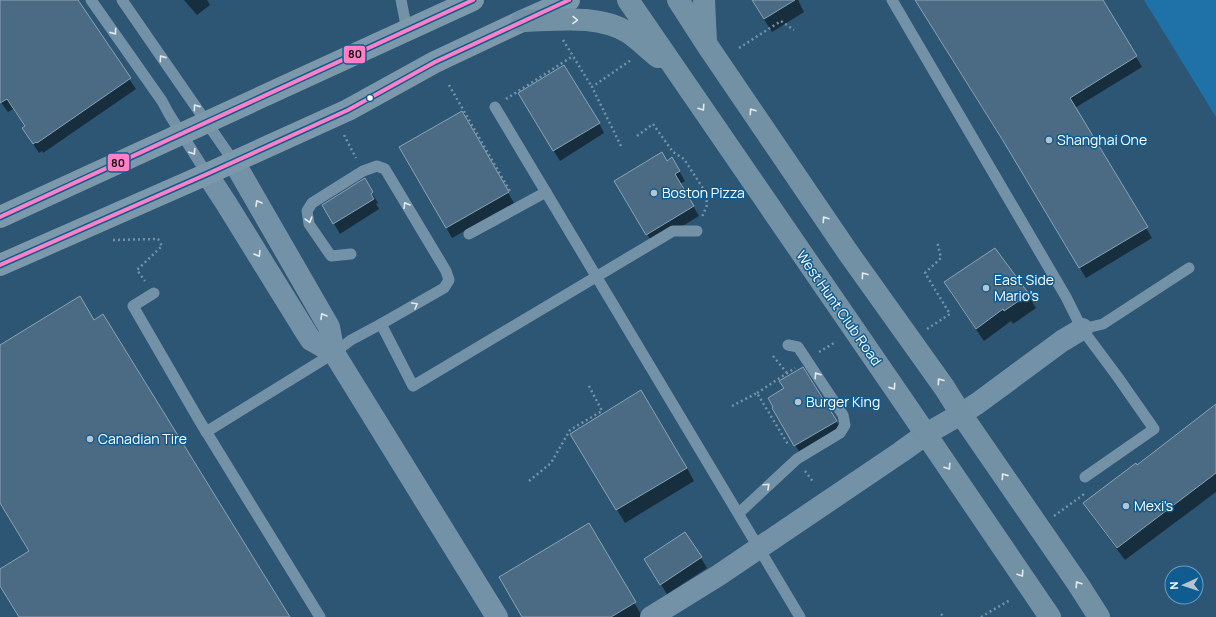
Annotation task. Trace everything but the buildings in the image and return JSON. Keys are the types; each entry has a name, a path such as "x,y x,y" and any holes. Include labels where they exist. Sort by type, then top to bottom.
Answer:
{"main road":[{"path":"0,217 473,0"},
{"path":"0,265 348,110 434,62 522,20 569,0"},
{"name":"West Hunt Club Road","path":"628,0 1050,617"},
{"path":"678,0 847,251 944,387 1099,617"},
{"path":"704,0 707,45"},
{"path":"522,20 580,20 599,22 615,26 630,34 680,76"},
{"path":"926,434 961,414"}],"street":[{"path":"234,162 329,327 334,353 497,617"},
{"path":"207,174 311,340 334,353"},
{"path":"961,414 1062,341 1082,329"},
{"path":"651,617 759,548 926,434"}],"lane":[{"path":"91,0 162,101 207,174"},
{"path":"122,0 234,162"},
{"path":"401,0 407,30"},
{"path":"892,0 1066,297 1082,329 1154,429 1085,477"},
{"path":"496,107 800,617"},
{"path":"206,432 334,353 351,340 444,288 449,280 446,271 385,169 377,166 363,171 312,203 307,212 310,224 332,256 350,254"},
{"path":"469,234 546,192"},
{"path":"381,324 413,386 674,231 697,231"},
{"path":"1082,329 1103,324 1189,268"},
{"path":"154,293 132,306 206,432 320,617"},
{"path":"739,513 797,458 840,433 845,425 842,415 798,347 788,345"}],"path":[{"path":"739,48 781,21 794,30"},
{"path":"561,36 592,87 621,146"},
{"path":"496,107 512,94 573,56"},
{"path":"592,87 631,61 627,57"},
{"path":"449,85 512,193 500,201 506,213"},
{"path":"637,136 653,124 673,152 684,159 706,193 707,205 697,231"},
{"path":"344,135 355,156"},
{"path":"113,240 158,239 162,246 137,270 154,293"},
{"path":"925,330 950,314 925,274 942,258 937,241"},
{"path":"773,356 787,373"},
{"path":"529,481 551,463 570,430 602,411 589,386"},
{"path":"732,406 757,393 814,483"},
{"path":"1051,519 1083,494 1085,477"},
{"path":"981,617 1010,600"},
{"path":"941,614 944,617"}],"shaded area":[{"path":"1144,0 1216,0 1216,117"}],"transit line":[{"name":"80","path":"0,217 473,0"},
{"name":"80","path":"0,265 348,110 435,62 569,0"}],"place":[{"name":"Shanghai One","path":"1049,140"},
{"name":"Boston Pizza","path":"654,193"},
{"name":"East Side Mario's","path":"986,288"},
{"name":"Burger King","path":"798,402"},
{"name":"Canadian Tire","path":"90,439"},
{"name":"Mexi's","path":"1126,506"}]}
